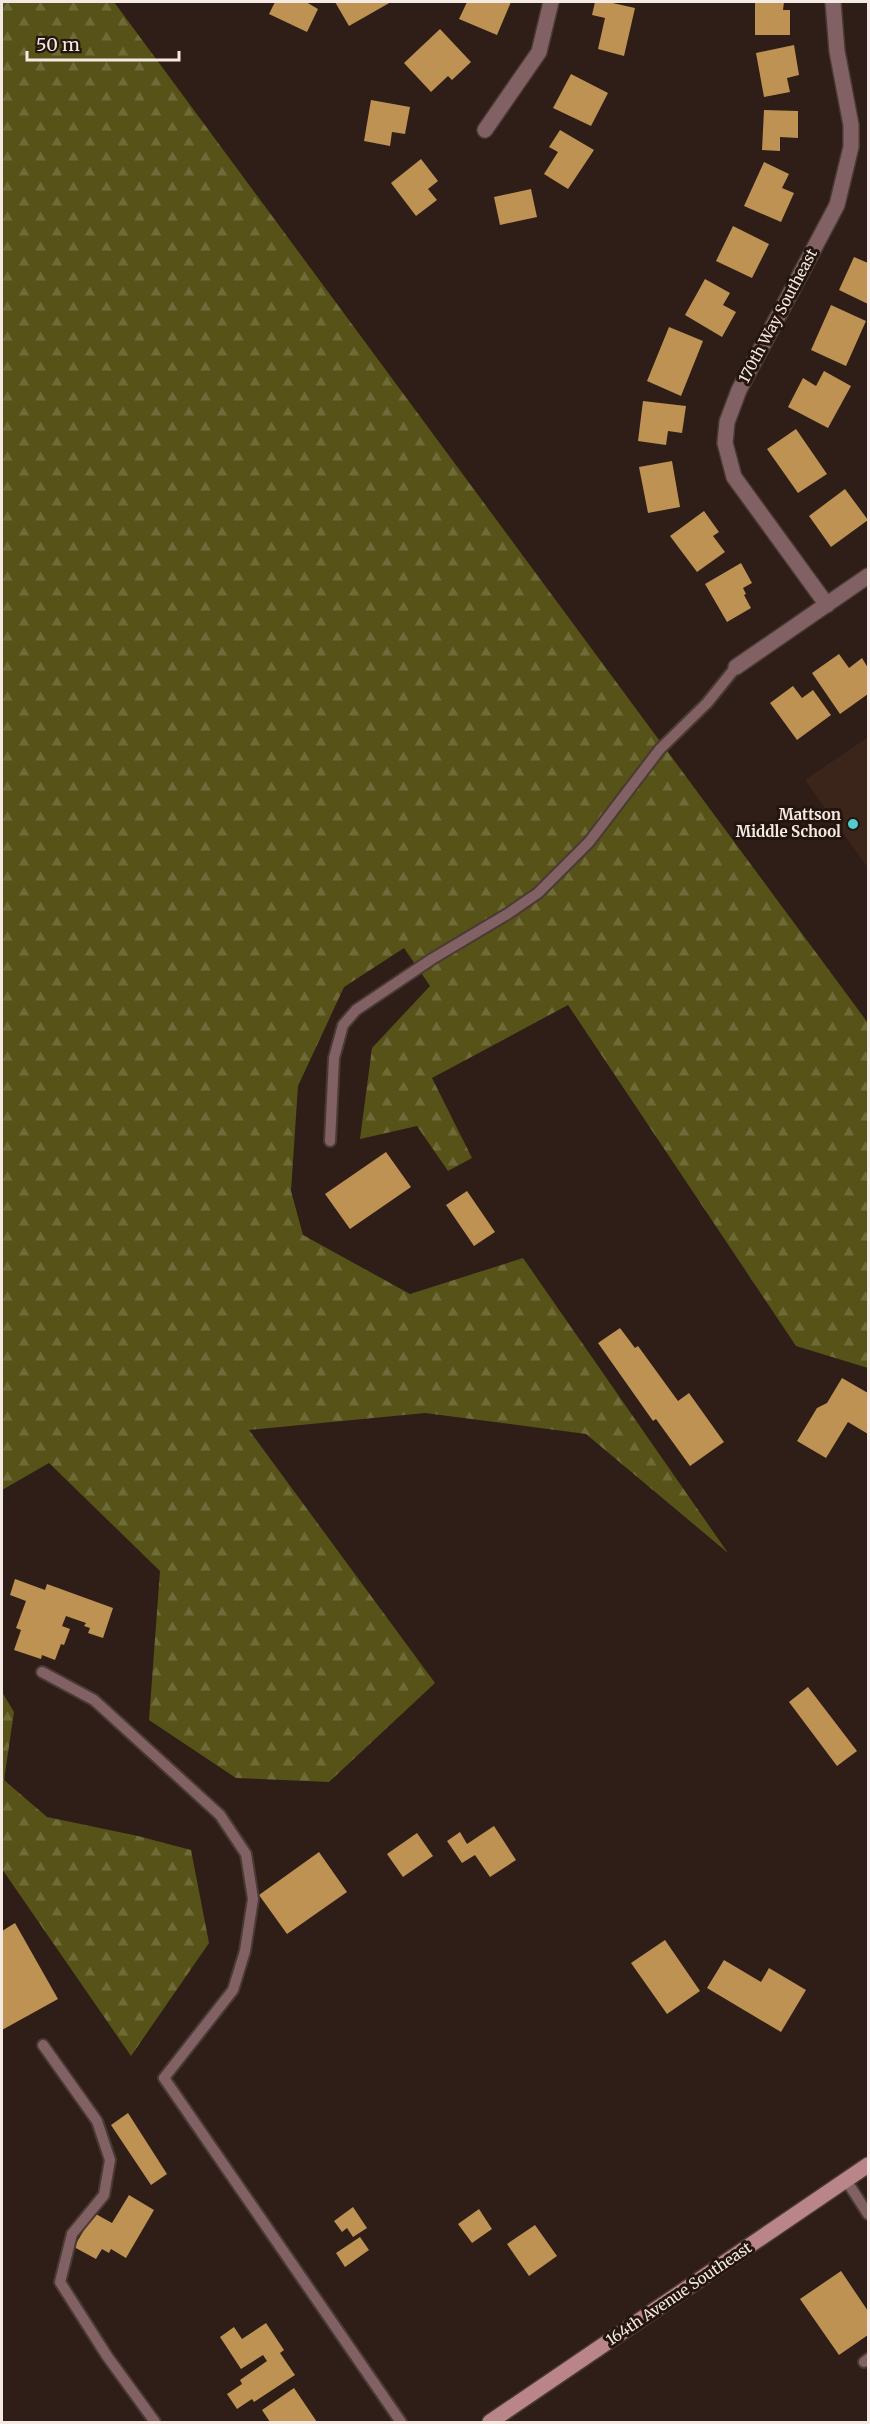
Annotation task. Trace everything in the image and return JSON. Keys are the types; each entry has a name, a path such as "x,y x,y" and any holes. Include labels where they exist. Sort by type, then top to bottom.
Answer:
{"street":[{"path":"485,130 539,52 551,2"},
{"name":"170th Way Southeast","path":"827,605 734,477 725,443 727,422 739,390 837,205 846,173 851,147 851,125 837,51 833,2"},
{"path":"736,667 868,576"},
{"name":"164th Avenue Southeast","path":"490,2422 868,2165"}],"lane":[{"path":"330,1141 334,1058 343,1025 356,1010 432,958 509,913 545,886 589,842 660,749 706,703 736,667"},
{"path":"42,1672 94,1700 220,1815 246,1854 253,1899 246,1951 233,1990 165,2078 401,2422"},
{"path":"43,2045 97,2121 110,2160 104,2195 72,2234 60,2282 106,2356 155,2422"},
{"path":"846,2180 868,2214"}],"shaded area":[{"name":"Mattson Middle School","path":"868,737 868,868 805,780"}],"green space":[{"path":"2,2 114,2 868,1023 868,1368 796,1346 568,1005 432,1078 472,1158 448,1171 417,1126 360,1139 372,1048 430,986 404,948 344,987 298,1086 291,1191 303,1235 410,1294 523,1258 728,1553 586,1434 425,1413 249,1430 435,1683 329,1782 236,1778 149,1720 160,1571 49,1463 2,1490"},
{"path":"2,1692 14,1712 4,1780 47,1817 138,1836 191,1850 209,1943 131,2056 2,1869"}],"building":[{"path":"275,2 306,2 318,9 307,32 269,14"},
{"path":"335,2 391,2 349,26"},
{"path":"467,2 511,2 497,35 459,19"},
{"path":"595,2 608,2 635,8 624,56 598,49 605,18 592,15"},
{"path":"755,2 784,2 783,10 790,10 790,35 755,35"},
{"path":"440,29 471,62 452,80 448,76 431,92 404,63"},
{"path":"794,45 799,75 787,78 790,92 764,97 756,53"},
{"path":"571,74 608,93 591,126 553,108"},
{"path":"371,100 410,107 405,134 392,132 390,146 364,141"},
{"path":"764,110 798,111 798,138 780,137 780,151 762,150"},
{"path":"560,130 594,150 568,189 544,174 558,152 549,147"},
{"path":"421,159 438,181 428,189 437,200 416,216 391,183"},
{"path":"764,162 789,174 782,188 794,193 781,222 744,206"},
{"path":"531,189 537,217 500,225 494,197"},
{"path":"733,226 769,244 752,278 716,261"},
{"path":"854,257 868,263 868,304 839,290"},
{"path":"705,279 730,293 723,305 736,312 722,337 685,315"},
{"path":"831,305 866,321 846,366 811,350"},
{"path":"669,327 703,341 681,396 647,381"},
{"path":"824,371 851,386 828,428 788,407 803,378 816,386"},
{"path":"643,401 686,406 682,433 668,431 666,445 638,441"},
{"path":"796,429 827,474 798,493 767,449"},
{"path":"672,461 680,507 648,513 639,467"},
{"path":"845,489 868,520 831,547 809,516"},
{"path":"704,511 719,532 713,536 725,552 697,572 670,536"},
{"path":"741,563 752,583 743,588 751,608 727,622 705,584"},
{"path":"839,654 849,668 862,658 868,668 868,694 840,714 812,673"},
{"path":"793,686 802,698 813,690 831,715 797,740 770,703"},
{"path":"386,1152 411,1187 350,1229 325,1194"},
{"path":"467,1191 495,1232 474,1246 446,1205"},
{"path":"620,1328 635,1348 638,1346 678,1401 689,1393 724,1442 690,1466 656,1419 653,1421 598,1343"},
{"path":"842,1378 868,1393 868,1434 848,1422 826,1458 797,1441 817,1408 827,1403"},
{"path":"15,1579 45,1590 47,1584 113,1608 103,1638 88,1633 90,1628 84,1626 86,1623 66,1616 62,1626 70,1629 55,1660 42,1655 41,1659 14,1650 21,1630 16,1628 26,1601 10,1595"},
{"path":"808,1687 857,1751 837,1766 789,1702"},
{"path":"494,1826 516,1860 490,1877 475,1855 462,1863 447,1841 460,1832 467,1844"},
{"path":"417,1833 433,1856 403,1877 387,1854"},
{"path":"319,1852 347,1892 287,1934 259,1895"},
{"path":"15,1923 58,1999 2,2030 2,1931"},
{"path":"665,1940 700,1991 667,2014 631,1963"},
{"path":"724,1960 761,1982 769,1968 806,1990 781,2032 707,1988"},
{"path":"128,2113 167,2174 151,2185 111,2125"},
{"path":"129,2195 154,2210 126,2258 111,2249 109,2253 102,2249 96,2259 74,2247 94,2213 112,2223"},
{"path":"353,2207 367,2228 353,2237 347,2228 342,2232 334,2221"},
{"path":"479,2209 492,2229 472,2243 458,2224"},
{"path":"535,2225 557,2256 529,2276 507,2244"},
{"path":"360,2237 369,2250 345,2267 336,2253"},
{"path":"841,2271 868,2311 868,2335 839,2355 800,2299"},
{"path":"266,2323 284,2350 280,2353 295,2375 254,2402 252,2399 237,2409 227,2394 242,2384 240,2380 267,2361 263,2355 241,2369 220,2337 234,2327 242,2339"},
{"path":"294,2388 317,2422 270,2422 262,2410"}],"place":[{"name":"Mattson Middle School","path":"853,824"}]}
